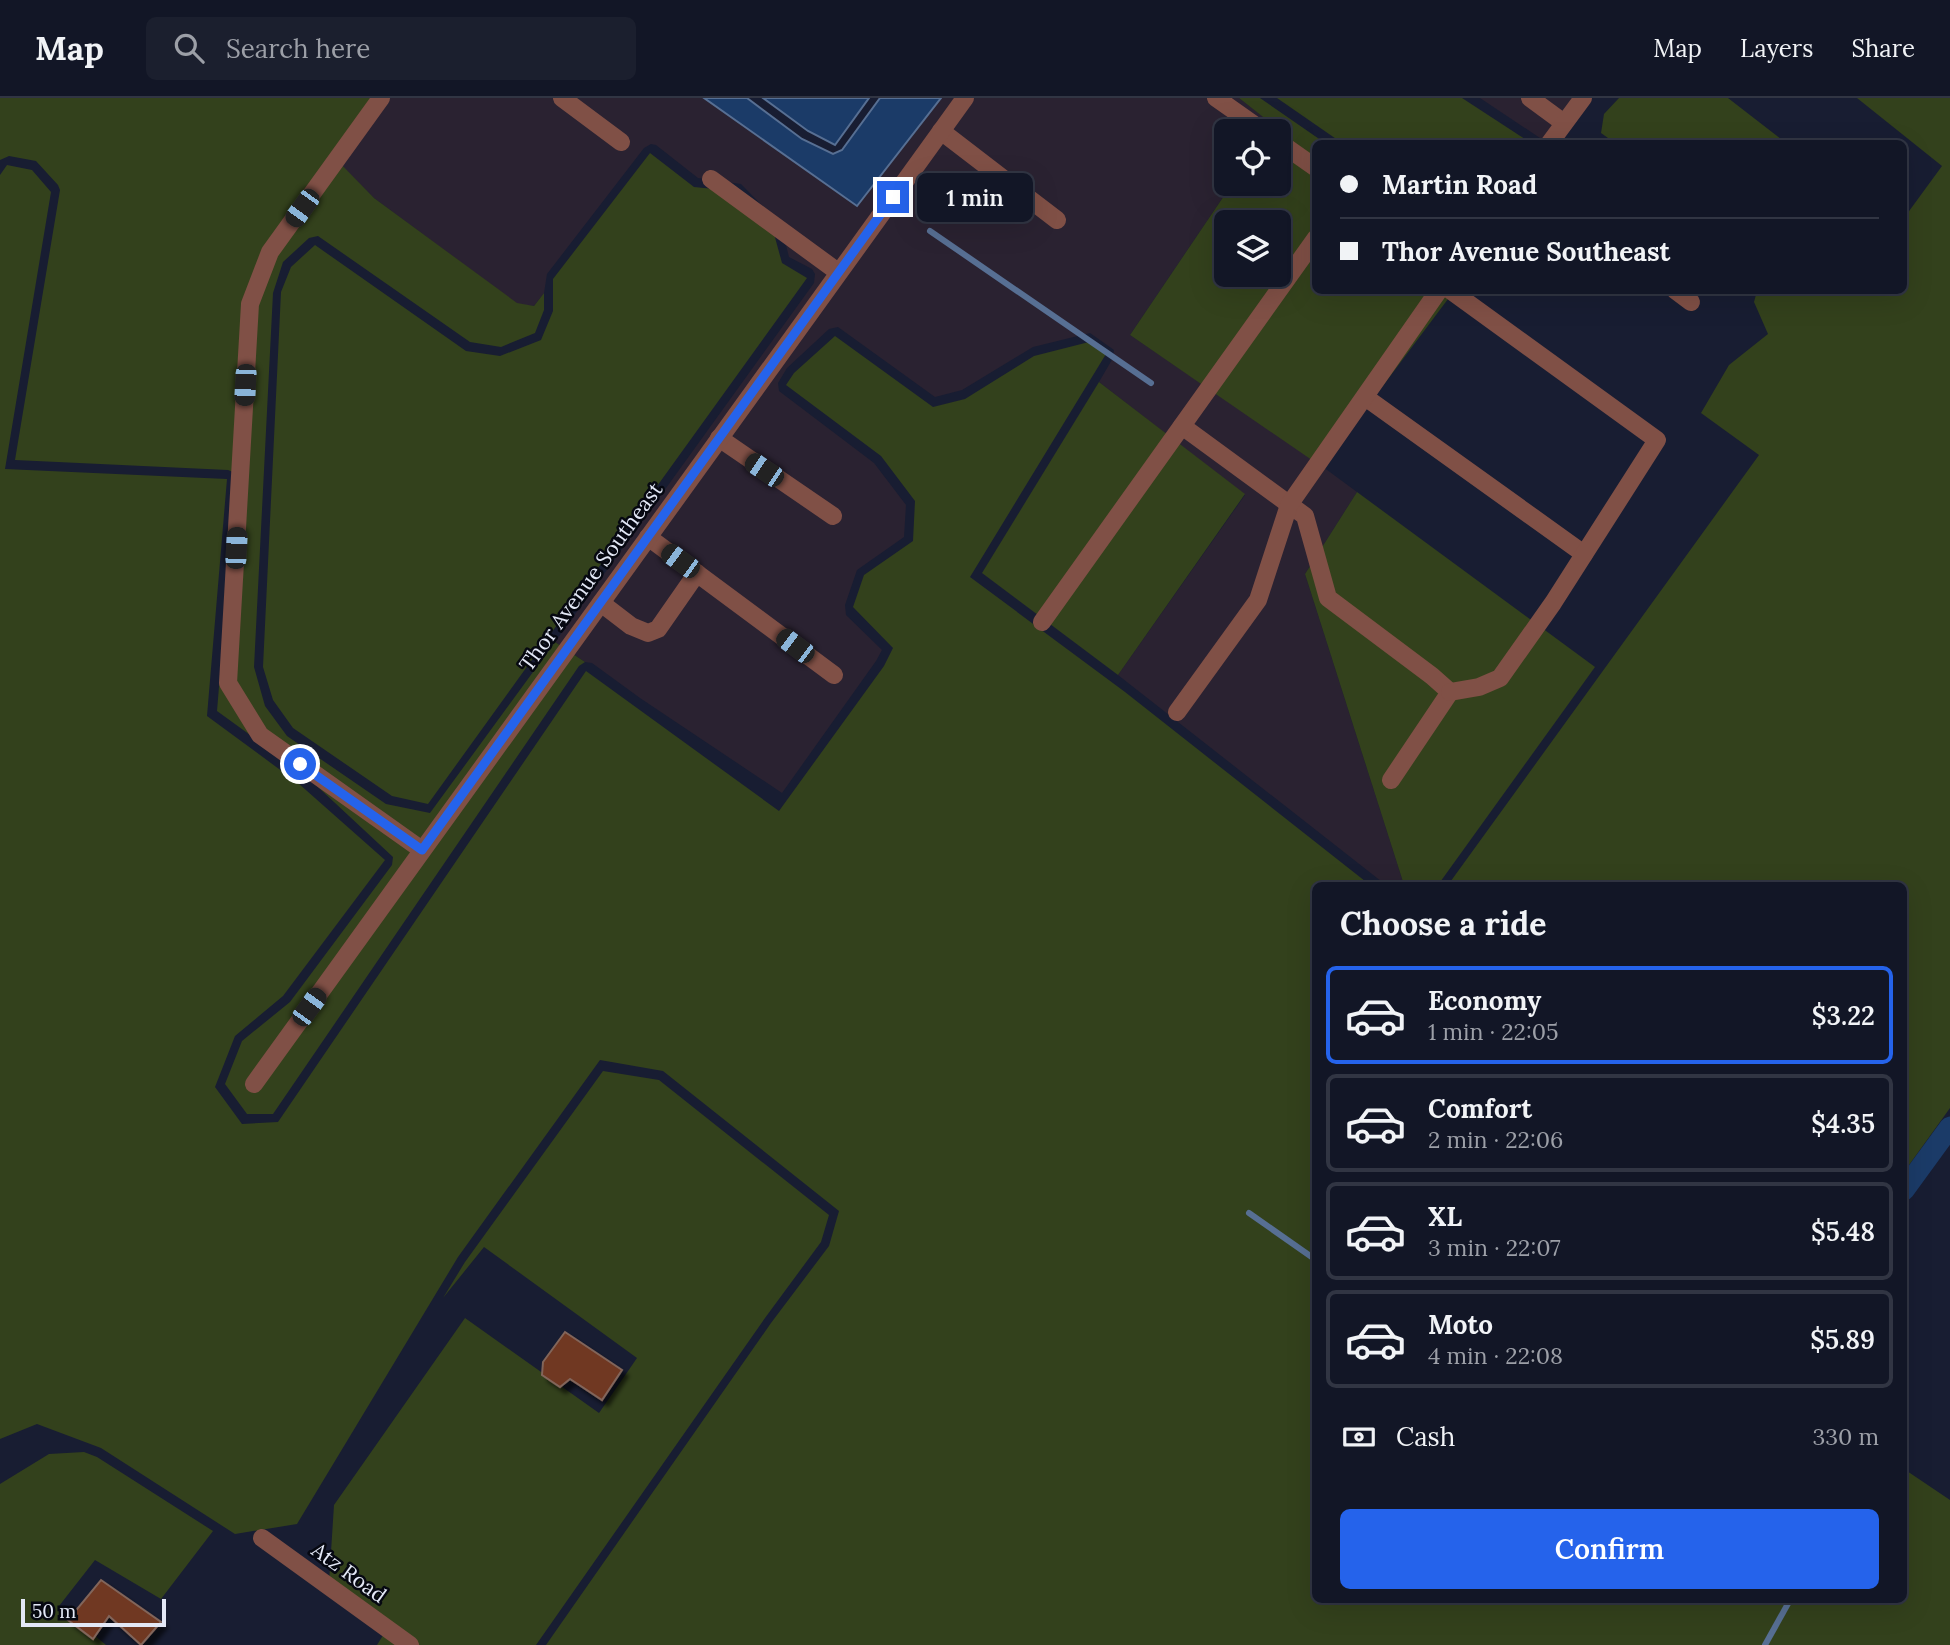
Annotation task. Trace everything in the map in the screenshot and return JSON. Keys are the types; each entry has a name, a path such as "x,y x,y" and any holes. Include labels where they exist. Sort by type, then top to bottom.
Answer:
{"street":[{"path":"381,98 270,252 250,304 228,683 260,735 422,850"},
{"path":"562,98 621,142"},
{"name":"Thor Avenue Southeast","path":"254,1084 965,98"},
{"path":"1216,98 1246,119"},
{"path":"1530,98 1564,123"},
{"path":"1552,140 1583,98"},
{"path":"941,131 1057,220"},
{"path":"1291,150 1312,165"},
{"path":"711,179 838,272"},
{"path":"1042,622 1312,244"},
{"path":"1177,712 1258,600 1289,505 1436,294"},
{"path":"1391,780 1450,692 1479,687 1500,678 1657,440 1456,294"},
{"path":"1680,294 1691,302"},
{"path":"1364,397 1584,554"},
{"path":"1182,426 1305,516 1328,598 1450,692"},
{"path":"719,438 832,516"},
{"path":"648,537 834,675"},
{"path":"601,603 631,626 648,634 658,629 697,573"},
{"name":"Atz Road","path":"262,1538 410,1645"}],"shaded area":[{"path":"375,98 704,98 857,206 941,98 1239,98 1266,119 1214,119 1214,196 1224,196 1130,335 1357,492 1305,574 1403,882 1382,882 1118,675 1245,495 1099,382 1113,358 1114,350 1090,333 1033,347 962,390 935,397 838,327 829,329 787,368 778,383 779,391 874,463 906,505 904,537 857,570 845,605 846,615 882,650 782,793 592,663 585,662 555,642 814,283 815,274 812,269 789,257 781,225 741,184 698,178 656,145 651,144 644,148 547,274 544,293 534,306 517,304 374,198 334,158"},
{"path":"1480,98 1577,98 1543,140"}],"green space":[{"path":"0,98 375,98 335,158 374,198 517,303 534,306 544,293 544,310 535,333 501,347 470,342 318,236 309,238 283,262 273,293 254,667 265,706 287,736 386,804 430,813 555,642 585,662 579,666 273,1114 247,1114 225,1084 242,1041 290,1002 392,865 393,857 305,775 217,711 236,479 233,472 15,460 60,190 36,161 9,156 0,160"},
{"path":"1239,98 1260,98 1290,119 1266,119"},
{"path":"1277,98 1462,98 1526,140 1338,140"},
{"path":"1619,98 1728,98 1782,140 1611,140 1601,133 1604,114"},
{"path":"1857,98 1950,98 1950,1108 1907,1168 1907,882 1450,882 1759,455 1701,413 1729,365 1768,334 1754,302 1756,294 1907,294 1907,214 1942,166"},
{"path":"1291,119 1321,140 1312,140 1312,294 1452,294 1322,467 1130,335 1214,211 1214,287 1291,287 1291,210 1214,210 1224,196 1291,196"},
{"path":"650,153 694,187 734,191 773,230 782,263 807,278 428,804 392,796 293,728 273,700 263,667 281,292 291,267 315,245 466,351 500,356 541,340 553,311 553,279"},
{"path":"7,165 32,170 51,192 5,469 227,479 207,716 298,783 385,860 283,996 235,1036 215,1087 242,1124 278,1122 586,671 779,811 884,666 893,648 853,607 864,575 913,541 915,501 881,456 786,385 794,373 835,336 933,407 965,399 1034,356 1089,342 1106,354 970,577 1125,692 1366,882 1312,882 1312,1603 1907,1603 1907,1471 1950,1500 1950,1645 546,1645 771,1323 829,1246 839,1211 663,1071 600,1060 458,1257 297,1524 235,1534 101,1448 37,1424 0,1439 0,175"},
{"path":"1099,382 1245,494 1118,675 982,573"},
{"path":"1357,492 1595,667 1440,882 1403,882 1305,574"},
{"path":"603,1071 659,1080 829,1215 821,1242 536,1645 377,1645 385,1632 329,1583 334,1505 465,1318 599,1413 637,1358 484,1247 443,1298 465,1262"},
{"path":"84,1452 97,1457 213,1531 161,1599 95,1560 59,1606 106,1645 0,1645 0,1484 49,1454"}],"water":[{"path":"704,98 747,98 802,139 833,154 842,150 880,98 941,98 857,206"},
{"path":"763,98 869,98 835,145 808,131"}],"building":[{"path":"565,1332 622,1370 602,1400 570,1379 560,1387 542,1375 543,1362"},
{"path":"101,1580 161,1622 141,1645 109,1616 93,1639 68,1620"}],"waterway":[{"path":"930,231 1151,383"},
{"path":"1907,1186 1950,1127"},
{"path":"1249,1213 1312,1257"},
{"path":"1765,1645 1788,1603"}],"route":[{"path":"300,764 422,850 893,197"}]}
